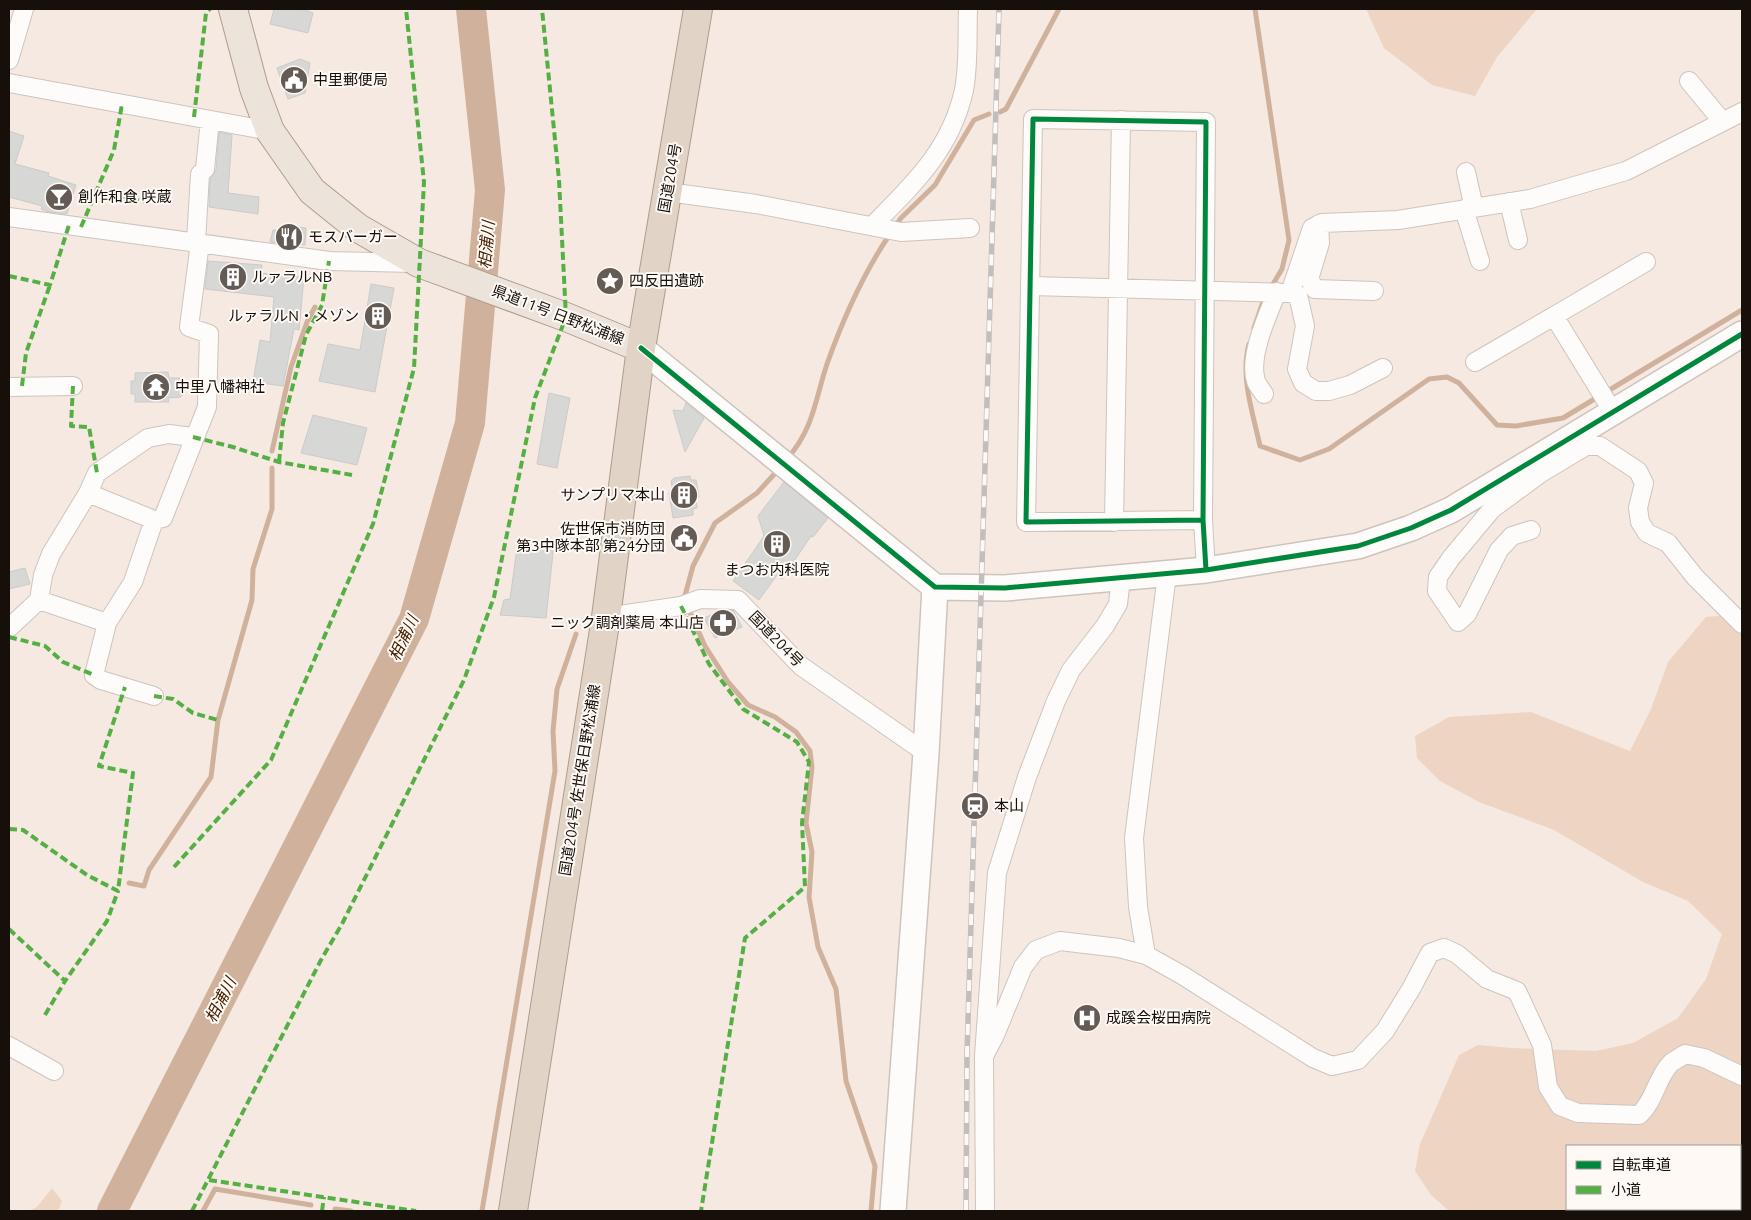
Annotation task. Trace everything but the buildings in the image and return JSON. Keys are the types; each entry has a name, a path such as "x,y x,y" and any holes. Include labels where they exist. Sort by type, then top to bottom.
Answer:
{"highway":[{"name":"国道204号","path":"641,348 698,9"},
{"name":"国道204号 佐世保日野松浦線","path":"513,1211 606,617 641,348"}],"main road":[{"name":"県道11号 日野松浦線","path":"232,9 254,88 270,131 312,191 358,228 419,263 566,317 641,348"}],"street":[{"path":"9,60 24,9"},
{"path":"873,225 923,174 948,136 964,89 968,9"},
{"path":"1689,81 1722,121"},
{"path":"9,83 270,131"},
{"path":"1264,394 1256,381 1256,354 1263,324 1276,292 1312,228 1318,224 1398,220 1530,199 1626,171 1742,112"},
{"path":"1203,520 1026,522 1033,119 1206,122 1203,520 1206,570"},
{"path":"88,493 154,520 163,518 206,407 209,334 189,328 198,243 200,174 205,169 210,120"},
{"path":"1114,522 1120,120"},
{"path":"1466,172 1469,209 1480,260"},
{"path":"668,192 756,204 873,225 901,232 970,228"},
{"path":"1509,202 1518,240"},
{"path":"9,217 329,260 419,263"},
{"path":"1318,224 1320,243 1309,278 1315,289 1374,291"},
{"path":"1475,362 1646,262"},
{"path":"1031,286 1204,289 1276,292 1298,295 1306,326 1297,369 1303,383 1316,392 1329,391 1350,384 1383,368"},
{"path":"1554,316 1610,408"},
{"path":"1531,530 1512,536 1499,550 1467,614 1458,622 1438,591 1438,577 1451,558 1492,509 1538,466 1610,408 1742,334"},
{"path":"641,348 935,587 1005,588 1167,574 1206,570 1358,546 1411,528 1538,466 1586,446 1600,446 1638,471 1644,483 1638,508 1640,522 1647,533 1668,543 1695,577 1742,624"},
{"path":"9,387 73,386"},
{"path":"9,628 39,600 43,575 51,554 88,493 97,473 148,438 169,434 194,437"},
{"path":"154,520 133,582 107,623 94,675 101,680 154,696"},
{"path":"1146,956 1138,907 1134,838 1167,574"},
{"path":"985,1211 984,1056 997,873 1027,776 1056,701 1071,670 1105,626 1118,604 1121,578"},
{"path":"893,1211 926,753 935,587"},
{"path":"39,600 107,623"},
{"name":"国道204号","path":"606,617 681,606 700,600 738,600 801,666 926,753"},
{"path":"984,1056 995,1035 1023,967 1036,950 1060,941 1119,948 1146,956 1182,975 1313,1058 1332,1066 1358,1060 1385,1031 1411,989 1430,953 1444,948 1456,954 1487,979 1517,991 1542,1045 1548,1087 1560,1106 1578,1113 1639,1115 1649,1107 1657,1085 1670,1064 1685,1054 1704,1058 1742,1076"},
{"path":"9,1046 54,1071"}],"shaded area":[{"path":"1366,9 1537,9 1497,57 1475,96 1432,85 1384,48"},
{"path":"1742,614 1742,1211 1448,1210 1431,1195 1415,1171 1420,1144 1459,1055 1478,1045 1596,1051 1633,1043 1678,1018 1706,979 1722,934 1688,901 1643,882 1554,830 1479,802 1440,781 1417,758 1415,736 1449,717 1531,712 1630,751 1651,709 1668,662 1706,617"},
{"path":"52,1188 62,1201 58,1211 29,1211 37,1207"}],"waterway":[{"name":"相浦川","path":"112,1211 414,619 470,423 490,190 471,9"},
{"path":"1000,112 1006,109 1059,9"},
{"path":"1255,9 1289,240 1282,269 1270,289"},
{"path":"895,227 901,218 935,185 974,120 989,114"},
{"path":"787,459 803,436 813,413 827,364 854,297 890,234"},
{"path":"1254,328 1265,296"},
{"path":"272,451 291,367 307,322 315,307"},
{"path":"1249,344 1246,369 1247,382 1260,446 1300,460 1329,449 1429,379 1447,377 1459,383 1497,425 1516,426 1563,418 1742,310"},
{"path":"129,883 144,886 149,870 211,777 218,720 252,600 253,569 272,509 272,468"},
{"path":"779,469 757,493 715,523 693,566 684,599 705,646 728,682 748,705 775,717 796,732 810,751 812,767 806,823 812,852 809,897 818,947 836,989 846,1081 875,1166 871,1211"},
{"path":"482,1211 555,771 553,731 557,689 576,634"},
{"path":"203,1211 215,1189 311,1205"},
{"path":"335,1209 351,1211"}],"railway":[{"path":"966,1211 967,1054 999,9"}],"marked path":[{"path":"194,117 206,13 210,9"},
{"path":"174,867 271,760 373,524 414,368 424,182 406,9"},
{"path":"192,1211 321,960 342,924 464,680 494,597 535,398 566,317 559,180 542,9"},
{"path":"81,227 114,150 122,104"},
{"path":"96,191 148,202"},
{"path":"9,276 50,285 69,225"},
{"path":"279,462 283,423 306,335 322,305 329,261"},
{"path":"22,386 26,353 50,285"},
{"path":"73,386 71,426 89,427 97,473"},
{"path":"193,437 233,447 279,462 352,475"},
{"path":"681,606 709,664 743,709 797,742 809,762 802,823 805,887 745,938 701,1211"},
{"path":"9,637 45,646 63,662 94,675"},
{"path":"9,829 23,830 87,875 118,891 133,773 99,766 125,687"},
{"path":"154,696 173,699 193,713 218,720"},
{"path":"9,929 65,981 107,921 118,891"},
{"path":"45,1015 65,981"},
{"path":"209,1180 416,1211"},
{"path":"322,1211 324,1197"}],"cycle path":[{"path":"1203,520 1026,522 1033,119 1206,122 1203,520 1206,570"},
{"path":"641,348 935,587 1005,588 1206,570 1358,546 1411,528 1451,510 1742,334"}],"place":[{"name":"中里郵便局","path":"294,80"},
{"name":"創作和食 咲蔵","path":"59,197"},
{"name":"モスバーガー","path":"289,237"},
{"name":"ルァラルNB","path":"233,277"},
{"name":"四反田遺跡","path":"610,281"},
{"name":"ルァラルN・メゾン","path":"378,316"},
{"name":"中里八幡神社","path":"156,387"},
{"name":"サンプリマ本山","path":"684,495"},
{"name":"佐世保市消防団 第3中隊本部 第24分団","path":"684,538"},
{"name":"まつお内科医院","path":"777,544"},
{"name":"ニック調剤薬局 本山店","path":"723,623"},
{"name":"本山","path":"975,806"},
{"name":"成蹊会桜田病院","path":"1087,1018"}]}
